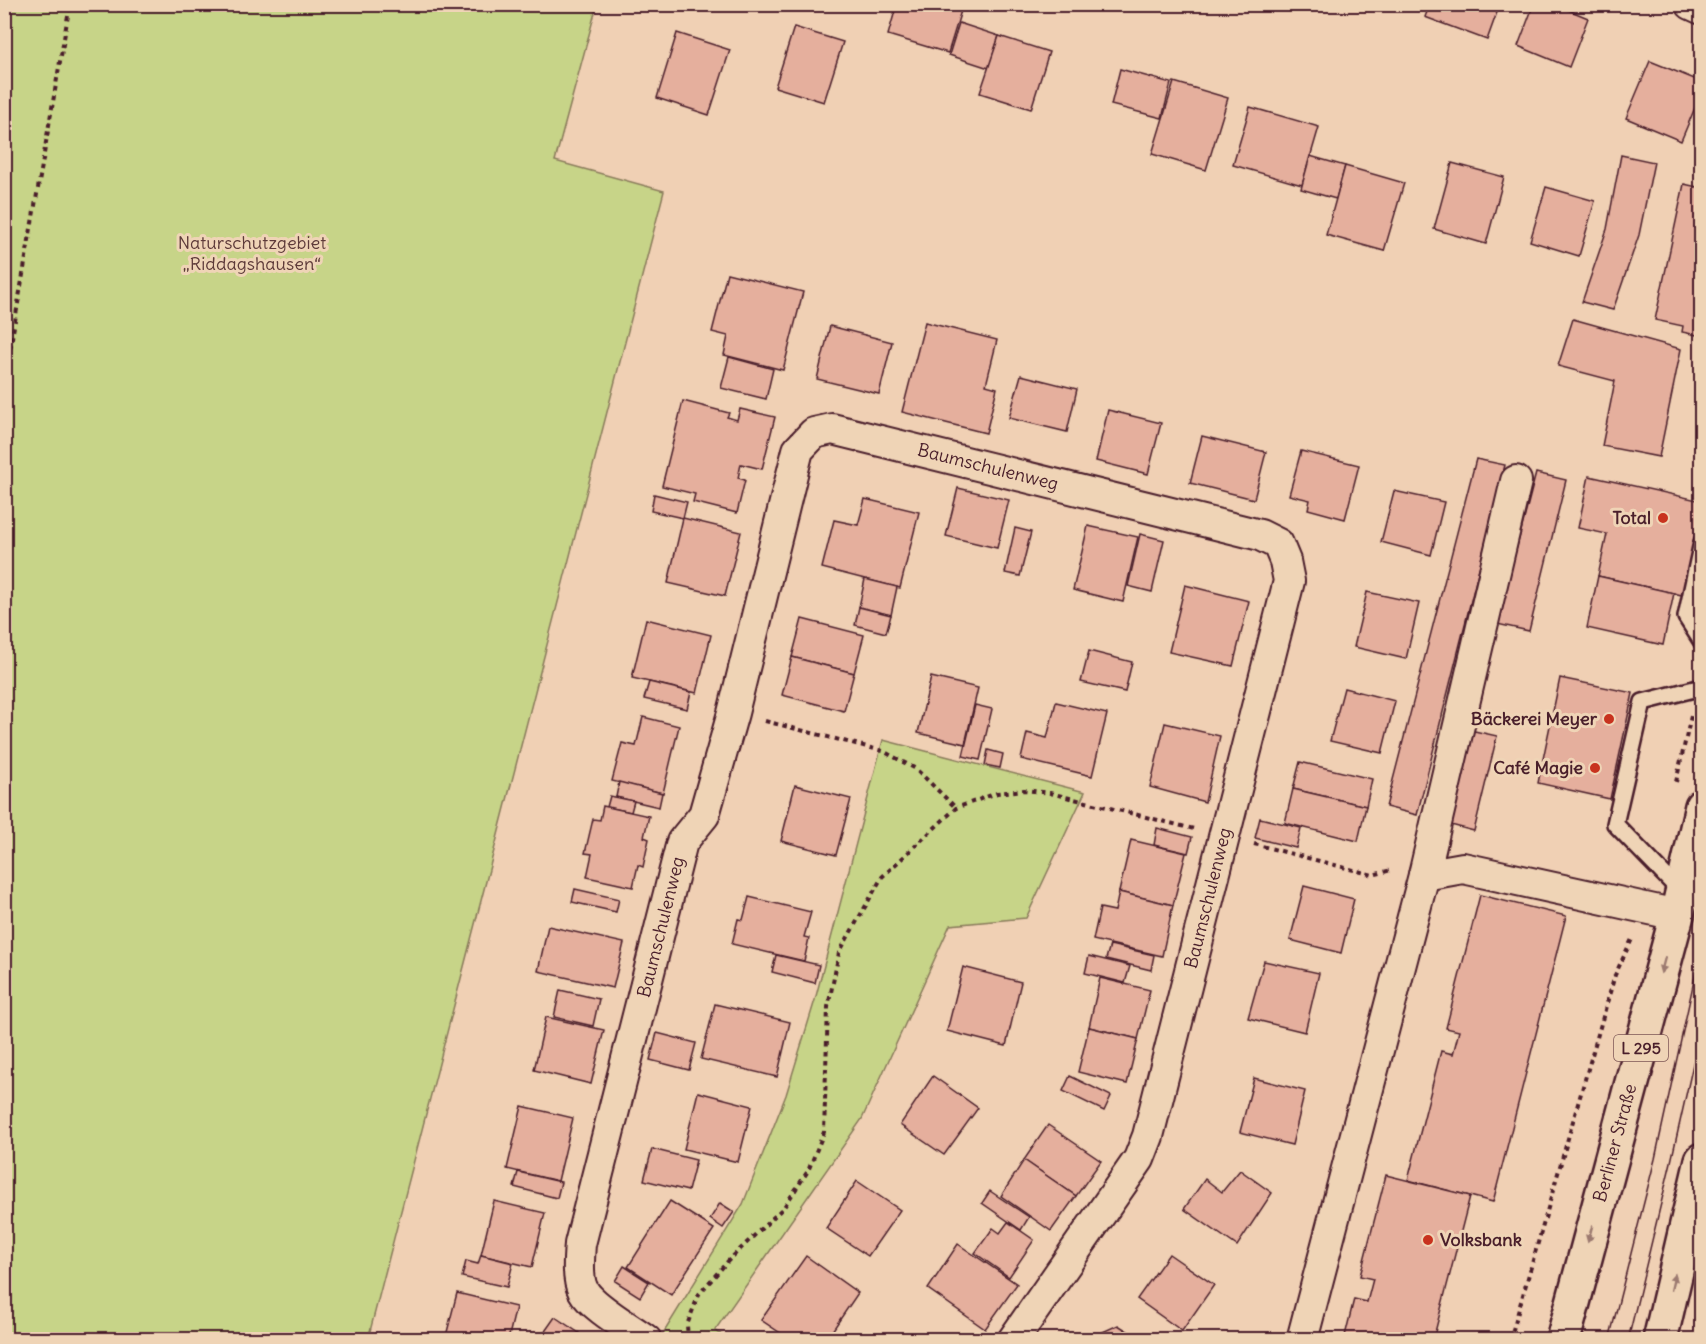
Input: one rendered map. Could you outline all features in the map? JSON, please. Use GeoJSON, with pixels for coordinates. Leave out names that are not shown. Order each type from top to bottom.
{"type":"FeatureCollection","features":[{"type":"Feature","properties":{"kind":"main road","name":"Berliner Straße"},"geometry":{"type":"LineString","coordinates":[[1563,1340],[1668,906],[1688,798]]}},
{"type":"Feature","properties":{"kind":"main road"},"geometry":{"type":"LineString","coordinates":[[1660,1340],[1701,1160]]}},
{"type":"Feature","properties":{"kind":"street"},"geometry":{"type":"LineString","coordinates":[[1691,4],[1701,9]]}},
{"type":"Feature","properties":{"kind":"street","name":"Baumschulenweg"},"geometry":{"type":"LineString","coordinates":[[646,1340],[597,1305],[583,1290],[579,1267],[580,1244],[682,842],[704,815],[733,713],[798,450],[814,433],[832,429],[1260,535],[1278,544],[1289,580],[1148,1136],[1139,1159],[1013,1340]]}},
{"type":"Feature","properties":{"kind":"street"},"geometry":{"type":"LineString","coordinates":[[1302,1340],[1424,875],[1516,480]]}},
{"type":"Feature","properties":{"kind":"street"},"geometry":{"type":"LineString","coordinates":[[1424,875],[1463,868],[1668,906]]}},
{"type":"Feature","properties":{"kind":"lane"},"geometry":{"type":"LineString","coordinates":[[1701,542],[1686,617],[1701,642]]}},
{"type":"Feature","properties":{"kind":"lane"},"geometry":{"type":"LineString","coordinates":[[1668,906],[1615,825],[1643,702],[1700,688]]}},
{"type":"Feature","properties":{"kind":"path"},"geometry":{"type":"LineString","coordinates":[[4,384],[70,4]]}},
{"type":"Feature","properties":{"kind":"path"},"geometry":{"type":"LineString","coordinates":[[1688,798],[1700,688]]}},
{"type":"Feature","properties":{"kind":"path"},"geometry":{"type":"LineString","coordinates":[[733,713],[883,751],[916,769],[956,808]]}},
{"type":"Feature","properties":{"kind":"path"},"geometry":{"type":"LineString","coordinates":[[688,1340],[687,1325],[699,1293],[728,1261],[784,1207],[808,1171],[824,1132],[828,1007],[839,953],[882,877],[956,808],[997,793],[1024,790],[1050,793],[1373,875],[1390,869],[1424,875]]}},
{"type":"Feature","properties":{"kind":"path"},"geometry":{"type":"LineString","coordinates":[[1510,1340],[1616,975],[1668,906]]}},
{"type":"Feature","properties":{"kind":"green space","name":"Naturschutzgebiet „Riddagshausen“"},"geometry":{"type":"Polygon","coordinates":[[[4,5],[597,5],[555,161],[664,191],[368,1339],[5,1339],[4,5]]]}},
{"type":"Feature","properties":{"kind":"green space"},"geometry":{"type":"Polygon","coordinates":[[[883,740],[1085,792],[1026,918],[950,925],[862,1119],[715,1330],[727,1339],[665,1339],[664,1332],[743,1204],[786,1095],[815,1000],[883,740]]]}},
{"type":"Feature","properties":{"kind":"building"},"geometry":{"type":"Polygon","coordinates":[[[897,4],[963,4],[948,53],[888,35],[897,4]]]}},
{"type":"Feature","properties":{"kind":"building"},"geometry":{"type":"Polygon","coordinates":[[[1430,4],[1500,4],[1487,40],[1425,17],[1430,4]]]}},
{"type":"Feature","properties":{"kind":"building"},"geometry":{"type":"Polygon","coordinates":[[[1534,4],[1554,4],[1588,18],[1569,67],[1518,46],[1534,4]]]}},
{"type":"Feature","properties":{"kind":"building"},"geometry":{"type":"Polygon","coordinates":[[[959,23],[999,36],[989,68],[949,55],[959,23]]]}},
{"type":"Feature","properties":{"kind":"building"},"geometry":{"type":"Polygon","coordinates":[[[794,27],[843,42],[824,102],[775,87],[794,27]]]}},
{"type":"Feature","properties":{"kind":"building"},"geometry":{"type":"Polygon","coordinates":[[[677,33],[730,50],[709,115],[657,98],[677,33]]]}},
{"type":"Feature","properties":{"kind":"building"},"geometry":{"type":"Polygon","coordinates":[[[999,36],[1049,52],[1031,109],[980,93],[999,36]]]}},
{"type":"Feature","properties":{"kind":"building"},"geometry":{"type":"Polygon","coordinates":[[[1650,61],[1702,82],[1702,91],[1681,141],[1626,118],[1650,61]]]}},
{"type":"Feature","properties":{"kind":"building"},"geometry":{"type":"Polygon","coordinates":[[[1120,69],[1171,83],[1162,118],[1111,105],[1120,69]]]}},
{"type":"Feature","properties":{"kind":"building"},"geometry":{"type":"Polygon","coordinates":[[[1174,82],[1228,98],[1206,170],[1152,154],[1174,82]]]}},
{"type":"Feature","properties":{"kind":"building"},"geometry":{"type":"Polygon","coordinates":[[[1250,107],[1319,127],[1302,185],[1233,165],[1250,107]]]}},
{"type":"Feature","properties":{"kind":"building"},"geometry":{"type":"Polygon","coordinates":[[[1621,155],[1654,162],[1639,235],[1613,310],[1582,302],[1607,229],[1621,155]]]}},
{"type":"Feature","properties":{"kind":"building"},"geometry":{"type":"Polygon","coordinates":[[[1310,156],[1345,166],[1336,199],[1301,189],[1310,156]]]}},
{"type":"Feature","properties":{"kind":"building"},"geometry":{"type":"Polygon","coordinates":[[[1452,163],[1504,177],[1486,244],[1434,229],[1452,163]]]}},
{"type":"Feature","properties":{"kind":"building"},"geometry":{"type":"Polygon","coordinates":[[[1345,166],[1404,183],[1384,251],[1326,235],[1345,166]]]}},
{"type":"Feature","properties":{"kind":"building"},"geometry":{"type":"Polygon","coordinates":[[[1684,184],[1702,188],[1702,336],[1682,332],[1683,326],[1655,320],[1684,184]]]}},
{"type":"Feature","properties":{"kind":"building"},"geometry":{"type":"Polygon","coordinates":[[[1546,187],[1595,201],[1579,256],[1530,241],[1546,187]]]}},
{"type":"Feature","properties":{"kind":"building"},"geometry":{"type":"Polygon","coordinates":[[[727,273],[803,292],[783,370],[724,355],[728,336],[712,332],[727,273]]]}},
{"type":"Feature","properties":{"kind":"building"},"geometry":{"type":"Polygon","coordinates":[[[1573,319],[1681,349],[1659,457],[1602,446],[1615,381],[1558,366],[1573,319]]]}},
{"type":"Feature","properties":{"kind":"building"},"geometry":{"type":"Polygon","coordinates":[[[925,322],[997,340],[986,385],[997,388],[986,433],[902,412],[925,322]]]}},
{"type":"Feature","properties":{"kind":"building"},"geometry":{"type":"Polygon","coordinates":[[[830,326],[892,342],[879,394],[817,379],[830,326]]]}},
{"type":"Feature","properties":{"kind":"building"},"geometry":{"type":"Polygon","coordinates":[[[729,357],[773,369],[766,399],[721,388],[729,357]]]}},
{"type":"Feature","properties":{"kind":"building"},"geometry":{"type":"Polygon","coordinates":[[[1021,375],[1077,389],[1067,432],[1009,418],[1021,375]]]}},
{"type":"Feature","properties":{"kind":"building"},"geometry":{"type":"Polygon","coordinates":[[[683,401],[729,413],[727,417],[737,420],[740,409],[775,417],[762,469],[741,464],[738,478],[745,480],[737,513],[693,502],[695,494],[662,486],[683,401]]]}},
{"type":"Feature","properties":{"kind":"building"},"geometry":{"type":"Polygon","coordinates":[[[1108,410],[1161,423],[1148,474],[1096,461],[1108,410]]]}},
{"type":"Feature","properties":{"kind":"building"},"geometry":{"type":"Polygon","coordinates":[[[1202,436],[1266,452],[1254,499],[1190,483],[1202,436]]]}},
{"type":"Feature","properties":{"kind":"building"},"geometry":{"type":"Polygon","coordinates":[[[1301,451],[1359,465],[1345,519],[1308,509],[1310,500],[1289,495],[1301,451]]]}},
{"type":"Feature","properties":{"kind":"building"},"geometry":{"type":"Polygon","coordinates":[[[1476,459],[1505,465],[1417,815],[1386,807],[1476,459]]]}},
{"type":"Feature","properties":{"kind":"building"},"geometry":{"type":"Polygon","coordinates":[[[1536,473],[1566,480],[1529,631],[1497,624],[1536,473]]]}},
{"type":"Feature","properties":{"kind":"building"},"geometry":{"type":"Polygon","coordinates":[[[1589,476],[1702,501],[1702,569],[1695,598],[1598,576],[1607,534],[1578,528],[1589,476]]]}},
{"type":"Feature","properties":{"kind":"building"},"geometry":{"type":"Polygon","coordinates":[[[958,488],[1009,500],[997,548],[946,536],[958,488]]]}},
{"type":"Feature","properties":{"kind":"building"},"geometry":{"type":"Polygon","coordinates":[[[1394,491],[1444,502],[1431,555],[1381,542],[1394,491]]]}},
{"type":"Feature","properties":{"kind":"building"},"geometry":{"type":"Polygon","coordinates":[[[654,494],[687,502],[683,518],[651,511],[654,494]]]}},
{"type":"Feature","properties":{"kind":"building"},"geometry":{"type":"Polygon","coordinates":[[[865,499],[919,512],[900,588],[822,568],[834,520],[858,525],[865,499]]]}},
{"type":"Feature","properties":{"kind":"building"},"geometry":{"type":"Polygon","coordinates":[[[683,518],[741,532],[725,596],[668,583],[683,518]]]}},
{"type":"Feature","properties":{"kind":"building"},"geometry":{"type":"Polygon","coordinates":[[[1088,526],[1138,537],[1123,602],[1073,590],[1088,526]]]}},
{"type":"Feature","properties":{"kind":"building"},"geometry":{"type":"Polygon","coordinates":[[[1015,528],[1031,532],[1020,576],[1005,573],[1015,528]]]}},
{"type":"Feature","properties":{"kind":"building"},"geometry":{"type":"Polygon","coordinates":[[[1140,534],[1164,540],[1152,592],[1128,586],[1140,534]]]}},
{"type":"Feature","properties":{"kind":"building"},"geometry":{"type":"Polygon","coordinates":[[[1598,576],[1674,593],[1663,645],[1587,628],[1598,576]]]}},
{"type":"Feature","properties":{"kind":"building"},"geometry":{"type":"Polygon","coordinates":[[[865,579],[897,587],[891,615],[859,607],[865,579]]]}},
{"type":"Feature","properties":{"kind":"building"},"geometry":{"type":"Polygon","coordinates":[[[1185,585],[1249,601],[1233,666],[1169,652],[1185,585]]]}},
{"type":"Feature","properties":{"kind":"building"},"geometry":{"type":"Polygon","coordinates":[[[1367,592],[1419,603],[1406,659],[1354,647],[1367,592]]]}},
{"type":"Feature","properties":{"kind":"building"},"geometry":{"type":"Polygon","coordinates":[[[859,607],[891,615],[886,633],[855,625],[859,607]]]}},
{"type":"Feature","properties":{"kind":"building"},"geometry":{"type":"Polygon","coordinates":[[[646,619],[711,635],[697,693],[632,678],[646,619]]]}},
{"type":"Feature","properties":{"kind":"building"},"geometry":{"type":"Polygon","coordinates":[[[802,619],[864,635],[854,673],[792,657],[802,619]]]}},
{"type":"Feature","properties":{"kind":"building"},"geometry":{"type":"Polygon","coordinates":[[[1089,651],[1132,662],[1125,692],[1081,682],[1089,651]]]}},
{"type":"Feature","properties":{"kind":"building"},"geometry":{"type":"Polygon","coordinates":[[[792,657],[854,673],[844,711],[782,695],[792,657]]]}},
{"type":"Feature","properties":{"kind":"building"},"geometry":{"type":"Polygon","coordinates":[[[931,677],[978,688],[965,744],[918,733],[931,677]]]}},
{"type":"Feature","properties":{"kind":"building"},"geometry":{"type":"Polygon","coordinates":[[[1560,678],[1633,693],[1610,799],[1538,783],[1560,678]]]}},
{"type":"Feature","properties":{"kind":"building"},"geometry":{"type":"Polygon","coordinates":[[[649,682],[691,692],[687,709],[644,699],[649,682]]]}},
{"type":"Feature","properties":{"kind":"building"},"geometry":{"type":"Polygon","coordinates":[[[1344,688],[1395,701],[1382,753],[1330,741],[1344,688]]]}},
{"type":"Feature","properties":{"kind":"building"},"geometry":{"type":"Polygon","coordinates":[[[1056,702],[1107,714],[1092,776],[1021,759],[1027,733],[1047,738],[1056,702]]]}},
{"type":"Feature","properties":{"kind":"building"},"geometry":{"type":"Polygon","coordinates":[[[975,705],[992,709],[980,760],[963,756],[975,705]]]}},
{"type":"Feature","properties":{"kind":"building"},"geometry":{"type":"Polygon","coordinates":[[[643,717],[679,726],[663,793],[612,781],[622,743],[636,746],[643,717]]]}},
{"type":"Feature","properties":{"kind":"building"},"geometry":{"type":"Polygon","coordinates":[[[1165,723],[1220,736],[1205,802],[1150,787],[1165,723]]]}},
{"type":"Feature","properties":{"kind":"building"},"geometry":{"type":"Polygon","coordinates":[[[1470,730],[1497,736],[1474,831],[1447,824],[1470,730]]]}},
{"type":"Feature","properties":{"kind":"building"},"geometry":{"type":"Polygon","coordinates":[[[988,750],[1003,754],[1000,768],[985,765],[988,750]]]}},
{"type":"Feature","properties":{"kind":"building"},"geometry":{"type":"Polygon","coordinates":[[[1300,762],[1372,779],[1366,806],[1293,789],[1300,762]]]}},
{"type":"Feature","properties":{"kind":"building"},"geometry":{"type":"Polygon","coordinates":[[[619,782],[662,793],[659,807],[616,797],[619,782]]]}},
{"type":"Feature","properties":{"kind":"building"},"geometry":{"type":"Polygon","coordinates":[[[795,785],[851,799],[836,855],[781,841],[795,785]]]}},
{"type":"Feature","properties":{"kind":"building"},"geometry":{"type":"Polygon","coordinates":[[[1293,789],[1366,806],[1358,841],[1285,823],[1293,789]]]}},
{"type":"Feature","properties":{"kind":"building"},"geometry":{"type":"Polygon","coordinates":[[[610,796],[634,801],[631,812],[607,807],[610,796]]]}},
{"type":"Feature","properties":{"kind":"building"},"geometry":{"type":"Polygon","coordinates":[[[603,806],[649,816],[644,837],[649,839],[643,867],[638,865],[633,887],[587,877],[592,854],[585,853],[593,819],[600,820],[603,806]]]}},
{"type":"Feature","properties":{"kind":"building"},"geometry":{"type":"Polygon","coordinates":[[[1260,818],[1301,828],[1296,848],[1255,838],[1260,818]]]}},
{"type":"Feature","properties":{"kind":"building"},"geometry":{"type":"Polygon","coordinates":[[[1157,828],[1192,837],[1188,853],[1154,845],[1157,828]]]}},
{"type":"Feature","properties":{"kind":"building"},"geometry":{"type":"Polygon","coordinates":[[[1131,840],[1186,853],[1173,905],[1119,892],[1131,840]]]}},
{"type":"Feature","properties":{"kind":"building"},"geometry":{"type":"Polygon","coordinates":[[[1304,886],[1354,899],[1341,953],[1290,940],[1304,886]]]}},
{"type":"Feature","properties":{"kind":"building"},"geometry":{"type":"Polygon","coordinates":[[[575,889],[619,899],[616,912],[572,902],[575,889]]]}},
{"type":"Feature","properties":{"kind":"building"},"geometry":{"type":"Polygon","coordinates":[[[1119,892],[1173,905],[1162,956],[1093,940],[1100,908],[1115,911],[1119,892]]]}},
{"type":"Feature","properties":{"kind":"building"},"geometry":{"type":"Polygon","coordinates":[[[1480,895],[1566,916],[1493,1202],[1408,1180],[1441,1051],[1453,1054],[1459,1031],[1446,1028],[1480,895]]]}},
{"type":"Feature","properties":{"kind":"building"},"geometry":{"type":"Polygon","coordinates":[[[749,897],[811,912],[804,937],[809,938],[804,961],[732,944],[738,919],[743,920],[749,897]]]}},
{"type":"Feature","properties":{"kind":"building"},"geometry":{"type":"Polygon","coordinates":[[[548,926],[624,943],[613,988],[538,971],[548,926]]]}},
{"type":"Feature","properties":{"kind":"building"},"geometry":{"type":"Polygon","coordinates":[[[1110,945],[1154,955],[1151,970],[1106,959],[1110,945]]]}},
{"type":"Feature","properties":{"kind":"building"},"geometry":{"type":"Polygon","coordinates":[[[776,955],[819,965],[815,983],[772,972],[776,955]]]}},
{"type":"Feature","properties":{"kind":"building"},"geometry":{"type":"Polygon","coordinates":[[[1089,956],[1130,966],[1125,983],[1085,973],[1089,956]]]}},
{"type":"Feature","properties":{"kind":"building"},"geometry":{"type":"Polygon","coordinates":[[[1264,961],[1319,973],[1305,1032],[1248,1018],[1264,961]]]}},
{"type":"Feature","properties":{"kind":"building"},"geometry":{"type":"Polygon","coordinates":[[[963,967],[1021,982],[1006,1046],[947,1031],[963,967]]]}},
{"type":"Feature","properties":{"kind":"building"},"geometry":{"type":"Polygon","coordinates":[[[1100,978],[1150,990],[1138,1039],[1089,1027],[1100,978]]]}},
{"type":"Feature","properties":{"kind":"building"},"geometry":{"type":"Polygon","coordinates":[[[560,990],[599,999],[593,1026],[554,1017],[560,990]]]}},
{"type":"Feature","properties":{"kind":"building"},"geometry":{"type":"Polygon","coordinates":[[[715,1004],[790,1022],[777,1077],[701,1059],[715,1004]]]}},
{"type":"Feature","properties":{"kind":"building"},"geometry":{"type":"Polygon","coordinates":[[[546,1017],[604,1030],[591,1084],[534,1070],[546,1017]]]}},
{"type":"Feature","properties":{"kind":"building"},"geometry":{"type":"Polygon","coordinates":[[[1089,1027],[1138,1039],[1127,1084],[1078,1072],[1089,1027]]]}},
{"type":"Feature","properties":{"kind":"building"},"geometry":{"type":"Polygon","coordinates":[[[657,1033],[696,1043],[689,1070],[650,1060],[657,1033]]]}},
{"type":"Feature","properties":{"kind":"building"},"geometry":{"type":"Polygon","coordinates":[[[933,1076],[978,1108],[944,1155],[900,1125],[933,1076]]]}},
{"type":"Feature","properties":{"kind":"building"},"geometry":{"type":"Polygon","coordinates":[[[1070,1076],[1111,1096],[1104,1111],[1063,1091],[1070,1076]]]}},
{"type":"Feature","properties":{"kind":"building"},"geometry":{"type":"Polygon","coordinates":[[[1254,1078],[1305,1091],[1292,1145],[1240,1132],[1254,1078]]]}},
{"type":"Feature","properties":{"kind":"building"},"geometry":{"type":"Polygon","coordinates":[[[698,1092],[752,1106],[738,1162],[684,1149],[698,1092]]]}},
{"type":"Feature","properties":{"kind":"building"},"geometry":{"type":"Polygon","coordinates":[[[522,1106],[573,1118],[558,1181],[507,1169],[522,1106]]]}},
{"type":"Feature","properties":{"kind":"building"},"geometry":{"type":"Polygon","coordinates":[[[1048,1125],[1101,1161],[1076,1196],[1024,1160],[1048,1125]]]}},
{"type":"Feature","properties":{"kind":"building"},"geometry":{"type":"Polygon","coordinates":[[[652,1149],[696,1160],[688,1191],[644,1180],[652,1149]]]}},
{"type":"Feature","properties":{"kind":"building"},"geometry":{"type":"Polygon","coordinates":[[[1024,1160],[1076,1196],[1051,1231],[1001,1196],[1024,1160]]]}},
{"type":"Feature","properties":{"kind":"building"},"geometry":{"type":"Polygon","coordinates":[[[1240,1170],[1272,1193],[1237,1246],[1184,1209],[1205,1179],[1222,1192],[1240,1170]]]}},
{"type":"Feature","properties":{"kind":"building"},"geometry":{"type":"Polygon","coordinates":[[[518,1172],[561,1182],[557,1198],[514,1187],[518,1172]]]}},
{"type":"Feature","properties":{"kind":"building"},"geometry":{"type":"Polygon","coordinates":[[[1386,1175],[1470,1196],[1433,1340],[1344,1340],[1354,1299],[1367,1302],[1373,1279],[1360,1276],[1386,1175]]]}},
{"type":"Feature","properties":{"kind":"building"},"geometry":{"type":"Polygon","coordinates":[[[857,1181],[900,1210],[868,1256],[826,1228],[857,1181]]]}},
{"type":"Feature","properties":{"kind":"building"},"geometry":{"type":"Polygon","coordinates":[[[990,1191],[1029,1217],[1021,1230],[982,1203],[990,1191]]]}},
{"type":"Feature","properties":{"kind":"building"},"geometry":{"type":"Polygon","coordinates":[[[494,1201],[545,1213],[532,1267],[481,1255],[494,1201]]]}},
{"type":"Feature","properties":{"kind":"building"},"geometry":{"type":"Polygon","coordinates":[[[670,1201],[714,1229],[671,1295],[628,1267],[670,1201]]]}},
{"type":"Feature","properties":{"kind":"building"},"geometry":{"type":"Polygon","coordinates":[[[720,1203],[734,1212],[723,1228],[710,1219],[720,1203]]]}},
{"type":"Feature","properties":{"kind":"building"},"geometry":{"type":"Polygon","coordinates":[[[1008,1222],[1034,1240],[1009,1277],[975,1253],[993,1228],[1000,1233],[1008,1222]]]}},
{"type":"Feature","properties":{"kind":"building"},"geometry":{"type":"Polygon","coordinates":[[[958,1244],[1017,1284],[985,1329],[928,1289],[958,1244]]]}},
{"type":"Feature","properties":{"kind":"building"},"geometry":{"type":"Polygon","coordinates":[[[1169,1254],[1214,1285],[1182,1331],[1137,1299],[1169,1254]]]}},
{"type":"Feature","properties":{"kind":"building"},"geometry":{"type":"Polygon","coordinates":[[[481,1255],[513,1263],[507,1287],[462,1277],[466,1261],[478,1264],[481,1255]]]}},
{"type":"Feature","properties":{"kind":"building"},"geometry":{"type":"Polygon","coordinates":[[[806,1256],[858,1293],[826,1340],[791,1340],[761,1320],[806,1256]]]}},
{"type":"Feature","properties":{"kind":"building"},"geometry":{"type":"Polygon","coordinates":[[[624,1266],[649,1282],[640,1297],[615,1281],[624,1266]]]}},
{"type":"Feature","properties":{"kind":"building"},"geometry":{"type":"Polygon","coordinates":[[[457,1293],[516,1307],[508,1340],[445,1340],[457,1293]]]}},
{"type":"Feature","properties":{"kind":"building"},"geometry":{"type":"Polygon","coordinates":[[[555,1317],[579,1333],[574,1340],[544,1340],[541,1337],[555,1317]]]}},
{"type":"Feature","properties":{"kind":"building"},"geometry":{"type":"Polygon","coordinates":[[[1118,1325],[1134,1335],[1135,1340],[1085,1340],[1118,1325]]]}},
{"type":"Feature","properties":{"kind":"tram line"},"geometry":{"type":"LineString","coordinates":[[1609,1340],[1655,1159],[1702,944]]}},
{"type":"Feature","properties":{"kind":"tram line"},"geometry":{"type":"LineString","coordinates":[[1628,1340],[1702,1024]]}},
{"type":"Feature","properties":{"kind":"place","name":"Total"},"geometry":{"type":"Point","coordinates":[1663,518]}},
{"type":"Feature","properties":{"kind":"place","name":"Bäckerei Meyer"},"geometry":{"type":"Point","coordinates":[1609,719]}},
{"type":"Feature","properties":{"kind":"place","name":"Café Magie"},"geometry":{"type":"Point","coordinates":[1595,768]}},
{"type":"Feature","properties":{"kind":"place","name":"Volksbank"},"geometry":{"type":"Point","coordinates":[1428,1240]}}]}
